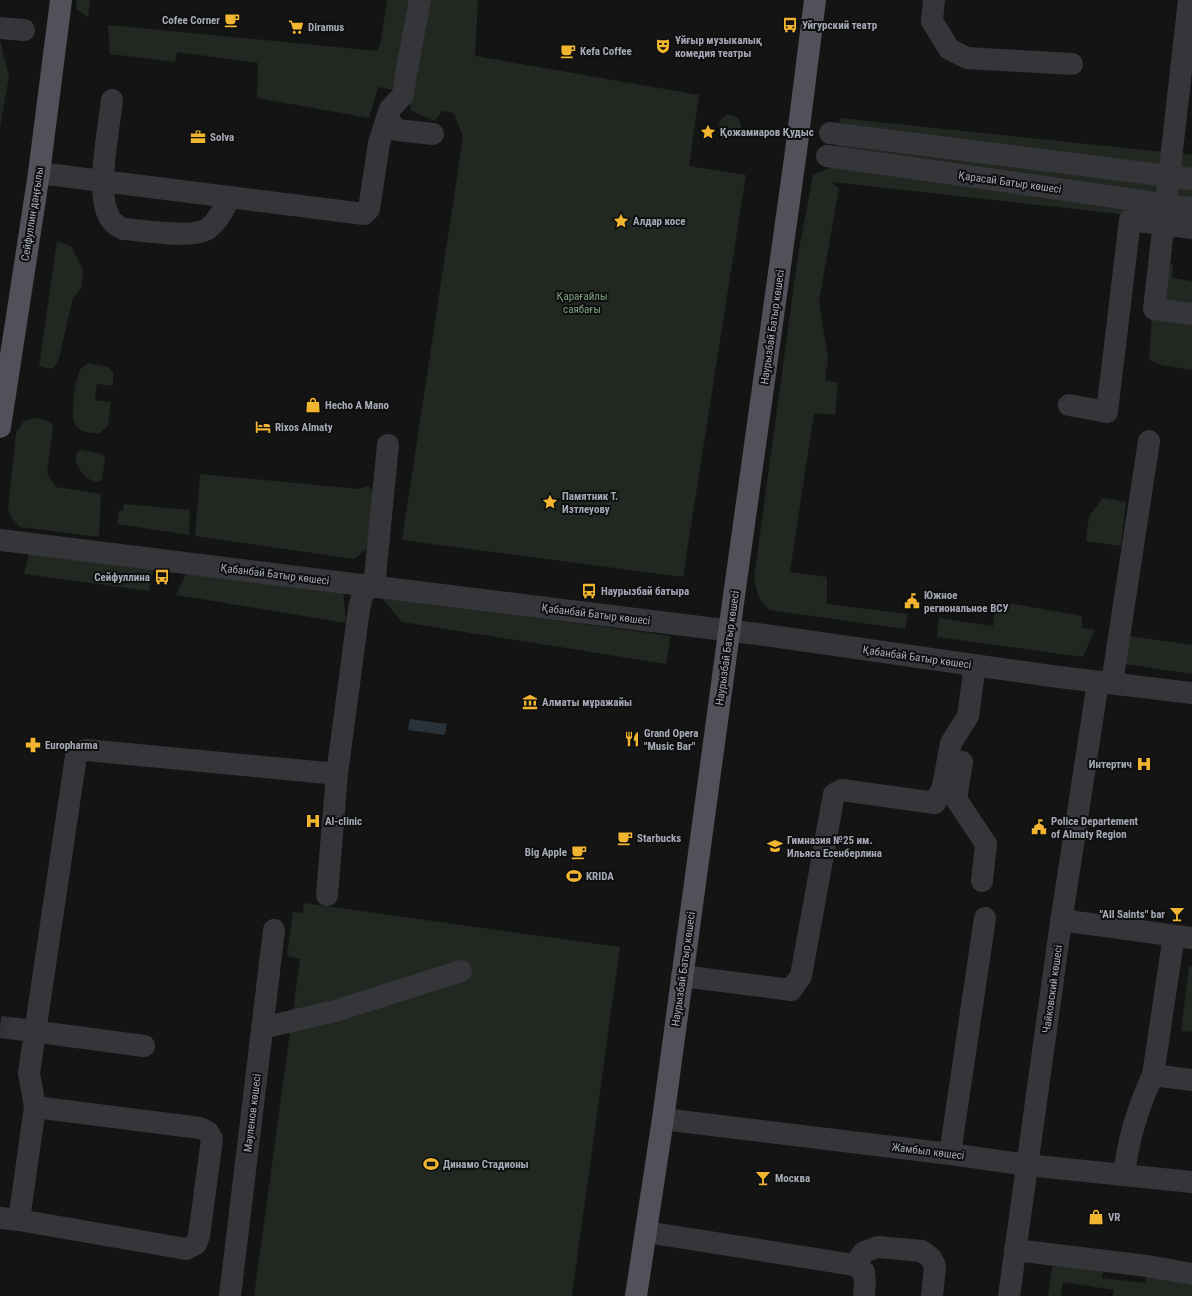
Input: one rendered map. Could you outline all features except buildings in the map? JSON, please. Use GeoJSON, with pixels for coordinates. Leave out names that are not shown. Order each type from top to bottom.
{"type":"FeatureCollection","features":[{"type":"Feature","properties":{"kind":"main road","name":"Сейфуллин даңғылы"},"geometry":{"type":"LineString","coordinates":[[0,428],[39,172],[61,0]]}},
{"type":"Feature","properties":{"kind":"main road","name":"Наурызбай Батыр көшесі"},"geometry":{"type":"LineString","coordinates":[[636,1296],[664,1119],[729,631],[795,159],[815,0]]}},
{"type":"Feature","properties":{"kind":"street"},"geometry":{"type":"LineString","coordinates":[[39,172],[364,214],[369,210],[376,153],[388,120],[390,109],[403,95],[420,0]]}},
{"type":"Feature","properties":{"kind":"street"},"geometry":{"type":"LineString","coordinates":[[934,0],[932,21],[950,49],[967,58],[1072,64]]}},
{"type":"Feature","properties":{"kind":"street"},"geometry":{"type":"LineString","coordinates":[[1189,0],[1154,309],[1192,314]]}},
{"type":"Feature","properties":{"kind":"street"},"geometry":{"type":"LineString","coordinates":[[0,28],[24,30]]}},
{"type":"Feature","properties":{"kind":"street"},"geometry":{"type":"LineString","coordinates":[[112,100],[102,181],[107,213],[114,224],[123,229],[188,234],[203,231],[209,228],[220,217],[230,197]]}},
{"type":"Feature","properties":{"kind":"street"},"geometry":{"type":"LineString","coordinates":[[388,120],[396,130],[433,134]]}},
{"type":"Feature","properties":{"kind":"street"},"geometry":{"type":"LineString","coordinates":[[830,133],[1192,179]]}},
{"type":"Feature","properties":{"kind":"street","name":"Қарасай Батыр көшесі"},"geometry":{"type":"LineString","coordinates":[[827,156],[1164,214],[1192,208]]}},
{"type":"Feature","properties":{"kind":"street"},"geometry":{"type":"LineString","coordinates":[[1069,405],[1107,412],[1130,220],[1164,214],[1192,228]]}},
{"type":"Feature","properties":{"kind":"street","name":"Чайковский көшесі"},"geometry":{"type":"LineString","coordinates":[[1013,1295],[1015,1250],[1057,926],[1105,683],[1149,440]]}},
{"type":"Feature","properties":{"kind":"street"},"geometry":{"type":"LineString","coordinates":[[326,895],[337,774],[359,609],[370,586],[388,445]]}},
{"type":"Feature","properties":{"kind":"street","name":"Қабанбай Батыр көшесі"},"geometry":{"type":"LineString","coordinates":[[0,540],[729,631],[766,634],[975,665],[1105,683],[1192,693]]}},
{"type":"Feature","properties":{"kind":"street"},"geometry":{"type":"LineString","coordinates":[[975,665],[956,799],[986,844],[982,880]]}},
{"type":"Feature","properties":{"kind":"street"},"geometry":{"type":"LineString","coordinates":[[682,976],[791,990],[801,976],[834,794],[842,790],[935,803],[943,786],[951,742],[968,716]]}},
{"type":"Feature","properties":{"kind":"street"},"geometry":{"type":"LineString","coordinates":[[35,1107],[200,1128],[208,1132],[212,1139],[199,1236],[196,1244],[186,1249],[9,1219],[35,1107],[29,1073],[26,1031],[76,756],[80,752],[86,750],[337,774]]}},
{"type":"Feature","properties":{"kind":"street"},"geometry":{"type":"LineString","coordinates":[[950,1154],[984,918]]}},
{"type":"Feature","properties":{"kind":"street"},"geometry":{"type":"LineString","coordinates":[[1057,926],[1192,938]]}},
{"type":"Feature","properties":{"kind":"street","name":"Мәуленов көшесі"},"geometry":{"type":"LineString","coordinates":[[230,1296],[274,930]]}},
{"type":"Feature","properties":{"kind":"street"},"geometry":{"type":"LineString","coordinates":[[1124,1175],[1127,1153],[1139,1105],[1153,1075],[1172,948]]}},
{"type":"Feature","properties":{"kind":"street"},"geometry":{"type":"LineString","coordinates":[[262,1028],[335,1011],[461,971]]}},
{"type":"Feature","properties":{"kind":"street"},"geometry":{"type":"LineString","coordinates":[[26,1031],[144,1046]]}},
{"type":"Feature","properties":{"kind":"street"},"geometry":{"type":"LineString","coordinates":[[1153,1075],[1192,1080]]}},
{"type":"Feature","properties":{"kind":"street","name":"Жамбыл көшесі"},"geometry":{"type":"LineString","coordinates":[[664,1119],[950,1154],[1027,1165],[1192,1182]]}},
{"type":"Feature","properties":{"kind":"street"},"geometry":{"type":"LineString","coordinates":[[646,1232],[854,1265],[864,1272],[864,1296]]}},
{"type":"Feature","properties":{"kind":"street"},"geometry":{"type":"LineString","coordinates":[[854,1265],[864,1252],[878,1247],[922,1251],[931,1258],[935,1266],[932,1296]]}},
{"type":"Feature","properties":{"kind":"street"},"geometry":{"type":"LineString","coordinates":[[1015,1250],[1147,1266],[1192,1274]]}},
{"type":"Feature","properties":{"kind":"green space"},"geometry":{"type":"Polygon","coordinates":[[[77,0],[90,0],[88,17],[76,9],[77,0]]]}},
{"type":"Feature","properties":{"kind":"green space","name":"Қарағайлы саябағы"},"geometry":{"type":"Polygon","coordinates":[[[387,0],[478,0],[475,56],[699,95],[689,166],[746,175],[683,577],[402,540],[463,137],[454,113],[442,111],[435,121],[411,111],[409,93],[378,87],[369,118],[257,98],[258,63],[177,52],[175,62],[110,54],[108,25],[377,51],[381,41],[387,0]]]}},
{"type":"Feature","properties":{"kind":"green space"},"geometry":{"type":"Polygon","coordinates":[[[0,40],[9,77],[0,127],[0,40]]]}},
{"type":"Feature","properties":{"kind":"green space"},"geometry":{"type":"Polygon","coordinates":[[[730,115],[738,118],[741,126],[738,134],[730,137],[722,134],[719,126],[722,118],[730,115]]]}},
{"type":"Feature","properties":{"kind":"green space"},"geometry":{"type":"Polygon","coordinates":[[[840,118],[1192,155],[1192,222],[832,182],[839,189],[819,301],[828,359],[825,380],[838,383],[835,415],[814,413],[790,572],[827,577],[827,604],[908,614],[905,629],[769,610],[758,596],[754,578],[798,255],[813,175],[834,166],[840,118]]]}},
{"type":"Feature","properties":{"kind":"green space"},"geometry":{"type":"Polygon","coordinates":[[[57,241],[71,246],[83,269],[82,287],[73,298],[58,362],[52,369],[39,366],[57,241]]]}},
{"type":"Feature","properties":{"kind":"green space"},"geometry":{"type":"Polygon","coordinates":[[[1173,264],[1172,278],[1192,281],[1192,310],[1158,306],[1163,265],[1173,264]]]}},
{"type":"Feature","properties":{"kind":"green space"},"geometry":{"type":"Polygon","coordinates":[[[1152,314],[1192,319],[1192,370],[1161,365],[1149,360],[1152,314]]]}},
{"type":"Feature","properties":{"kind":"green space"},"geometry":{"type":"Polygon","coordinates":[[[89,363],[108,367],[113,372],[113,386],[97,384],[95,400],[111,402],[108,426],[100,433],[88,432],[79,429],[73,416],[78,375],[80,370],[89,363]]]}},
{"type":"Feature","properties":{"kind":"green space"},"geometry":{"type":"Polygon","coordinates":[[[33,418],[46,420],[52,424],[53,430],[47,473],[56,487],[101,494],[99,537],[20,527],[11,517],[8,508],[16,433],[24,421],[33,418]]]}},
{"type":"Feature","properties":{"kind":"green space"},"geometry":{"type":"Polygon","coordinates":[[[81,450],[102,454],[105,459],[102,480],[92,480],[82,473],[76,457],[77,452],[81,450]]]}},
{"type":"Feature","properties":{"kind":"green space"},"geometry":{"type":"Polygon","coordinates":[[[200,474],[359,489],[369,486],[374,493],[368,548],[354,559],[195,536],[200,474]]]}},
{"type":"Feature","properties":{"kind":"green space"},"geometry":{"type":"Polygon","coordinates":[[[1103,498],[1126,502],[1121,546],[1086,541],[1089,516],[1103,498]]]}},
{"type":"Feature","properties":{"kind":"green space"},"geometry":{"type":"Polygon","coordinates":[[[124,504],[190,510],[189,535],[117,524],[119,511],[123,511],[124,504]]]}},
{"type":"Feature","properties":{"kind":"green space"},"geometry":{"type":"Polygon","coordinates":[[[30,550],[154,565],[149,591],[24,574],[30,550]]]}},
{"type":"Feature","properties":{"kind":"green space"},"geometry":{"type":"Polygon","coordinates":[[[188,569],[343,590],[346,623],[176,595],[188,569]]]}},
{"type":"Feature","properties":{"kind":"green space"},"geometry":{"type":"Polygon","coordinates":[[[381,597],[671,636],[666,664],[402,622],[381,597]]]}},
{"type":"Feature","properties":{"kind":"green space"},"geometry":{"type":"Polygon","coordinates":[[[997,601],[1082,616],[1082,628],[1095,630],[1083,657],[937,637],[939,618],[993,626],[997,601]]]}},
{"type":"Feature","properties":{"kind":"green space"},"geometry":{"type":"Polygon","coordinates":[[[1129,636],[1192,645],[1192,674],[1125,664],[1129,636]]]}},
{"type":"Feature","properties":{"kind":"green space","name":"Динамо Стадионы"},"geometry":{"type":"Polygon","coordinates":[[[304,903],[620,947],[572,1296],[254,1296],[300,959],[287,956],[293,912],[303,913],[304,903]]]}},
{"type":"Feature","properties":{"kind":"green space"},"geometry":{"type":"Polygon","coordinates":[[[1189,966],[1192,966],[1192,1032],[1181,1031],[1189,966]]]}},
{"type":"Feature","properties":{"kind":"green space"},"geometry":{"type":"Polygon","coordinates":[[[1054,1257],[1104,1264],[1102,1278],[1145,1283],[1147,1269],[1192,1278],[1192,1296],[1113,1296],[1114,1290],[1063,1282],[1061,1296],[1048,1296],[1054,1257]]]}},
{"type":"Feature","properties":{"kind":"shaded area"},"geometry":{"type":"Polygon","coordinates":[[[410,719],[447,724],[445,735],[408,730],[410,719]]]}},
{"type":"Feature","properties":{"kind":"tunnel"},"geometry":{"type":"LineString","coordinates":[[0,1027],[17,1029]]}},
{"type":"Feature","properties":{"kind":"place","name":"Cofee Corner"},"geometry":{"type":"Point","coordinates":[232,20]}},
{"type":"Feature","properties":{"kind":"place","name":"Уйгурский театр"},"geometry":{"type":"Point","coordinates":[790,25]}},
{"type":"Feature","properties":{"kind":"place","name":"Diramus"},"geometry":{"type":"Point","coordinates":[296,27]}},
{"type":"Feature","properties":{"kind":"place","name":"Ұйғыр музыкалық комедия театры"},"geometry":{"type":"Point","coordinates":[663,46]}},
{"type":"Feature","properties":{"kind":"place","name":"Kefa Coffee"},"geometry":{"type":"Point","coordinates":[568,51]}},
{"type":"Feature","properties":{"kind":"place","name":"Қожамиаров Қудыс"},"geometry":{"type":"Point","coordinates":[708,132]}},
{"type":"Feature","properties":{"kind":"place","name":"Solva"},"geometry":{"type":"Point","coordinates":[198,137]}},
{"type":"Feature","properties":{"kind":"place","name":"Алдар косе"},"geometry":{"type":"Point","coordinates":[621,221]}},
{"type":"Feature","properties":{"kind":"place","name":"Hecho A Mano"},"geometry":{"type":"Point","coordinates":[313,405]}},
{"type":"Feature","properties":{"kind":"place","name":"Rixos Almaty"},"geometry":{"type":"Point","coordinates":[263,427]}},
{"type":"Feature","properties":{"kind":"place","name":"Памятник Т. Изтлеуову"},"geometry":{"type":"Point","coordinates":[550,502]}},
{"type":"Feature","properties":{"kind":"place","name":"Сейфуллина"},"geometry":{"type":"Point","coordinates":[162,577]}},
{"type":"Feature","properties":{"kind":"place","name":"Наурызбай батыра"},"geometry":{"type":"Point","coordinates":[589,591]}},
{"type":"Feature","properties":{"kind":"place","name":"Южное региональное ВСУ"},"geometry":{"type":"Point","coordinates":[912,601]}},
{"type":"Feature","properties":{"kind":"place","name":"Алматы мұражайы"},"geometry":{"type":"Point","coordinates":[530,702]}},
{"type":"Feature","properties":{"kind":"place","name":"Grand Opera \"Music Bar\""},"geometry":{"type":"Point","coordinates":[632,739]}},
{"type":"Feature","properties":{"kind":"place","name":"Europharma"},"geometry":{"type":"Point","coordinates":[33,745]}},
{"type":"Feature","properties":{"kind":"place","name":"Интертич"},"geometry":{"type":"Point","coordinates":[1144,764]}},
{"type":"Feature","properties":{"kind":"place","name":"Al-clinic"},"geometry":{"type":"Point","coordinates":[313,821]}},
{"type":"Feature","properties":{"kind":"place","name":"Police Departement of Almaty Region"},"geometry":{"type":"Point","coordinates":[1039,827]}},
{"type":"Feature","properties":{"kind":"place","name":"Starbucks"},"geometry":{"type":"Point","coordinates":[625,838]}},
{"type":"Feature","properties":{"kind":"place","name":"Гимназия №25 им. Ильяса Есенберлина"},"geometry":{"type":"Point","coordinates":[775,846]}},
{"type":"Feature","properties":{"kind":"place","name":"Big Apple"},"geometry":{"type":"Point","coordinates":[579,852]}},
{"type":"Feature","properties":{"kind":"place","name":"KRIDA"},"geometry":{"type":"Point","coordinates":[574,876]}},
{"type":"Feature","properties":{"kind":"place","name":"\"All Saints\" bar"},"geometry":{"type":"Point","coordinates":[1177,914]}},
{"type":"Feature","properties":{"kind":"place","name":"Динамо Стадионы"},"geometry":{"type":"Point","coordinates":[431,1164]}},
{"type":"Feature","properties":{"kind":"place","name":"Москва"},"geometry":{"type":"Point","coordinates":[763,1178]}},
{"type":"Feature","properties":{"kind":"place","name":"VR"},"geometry":{"type":"Point","coordinates":[1096,1217]}}]}
